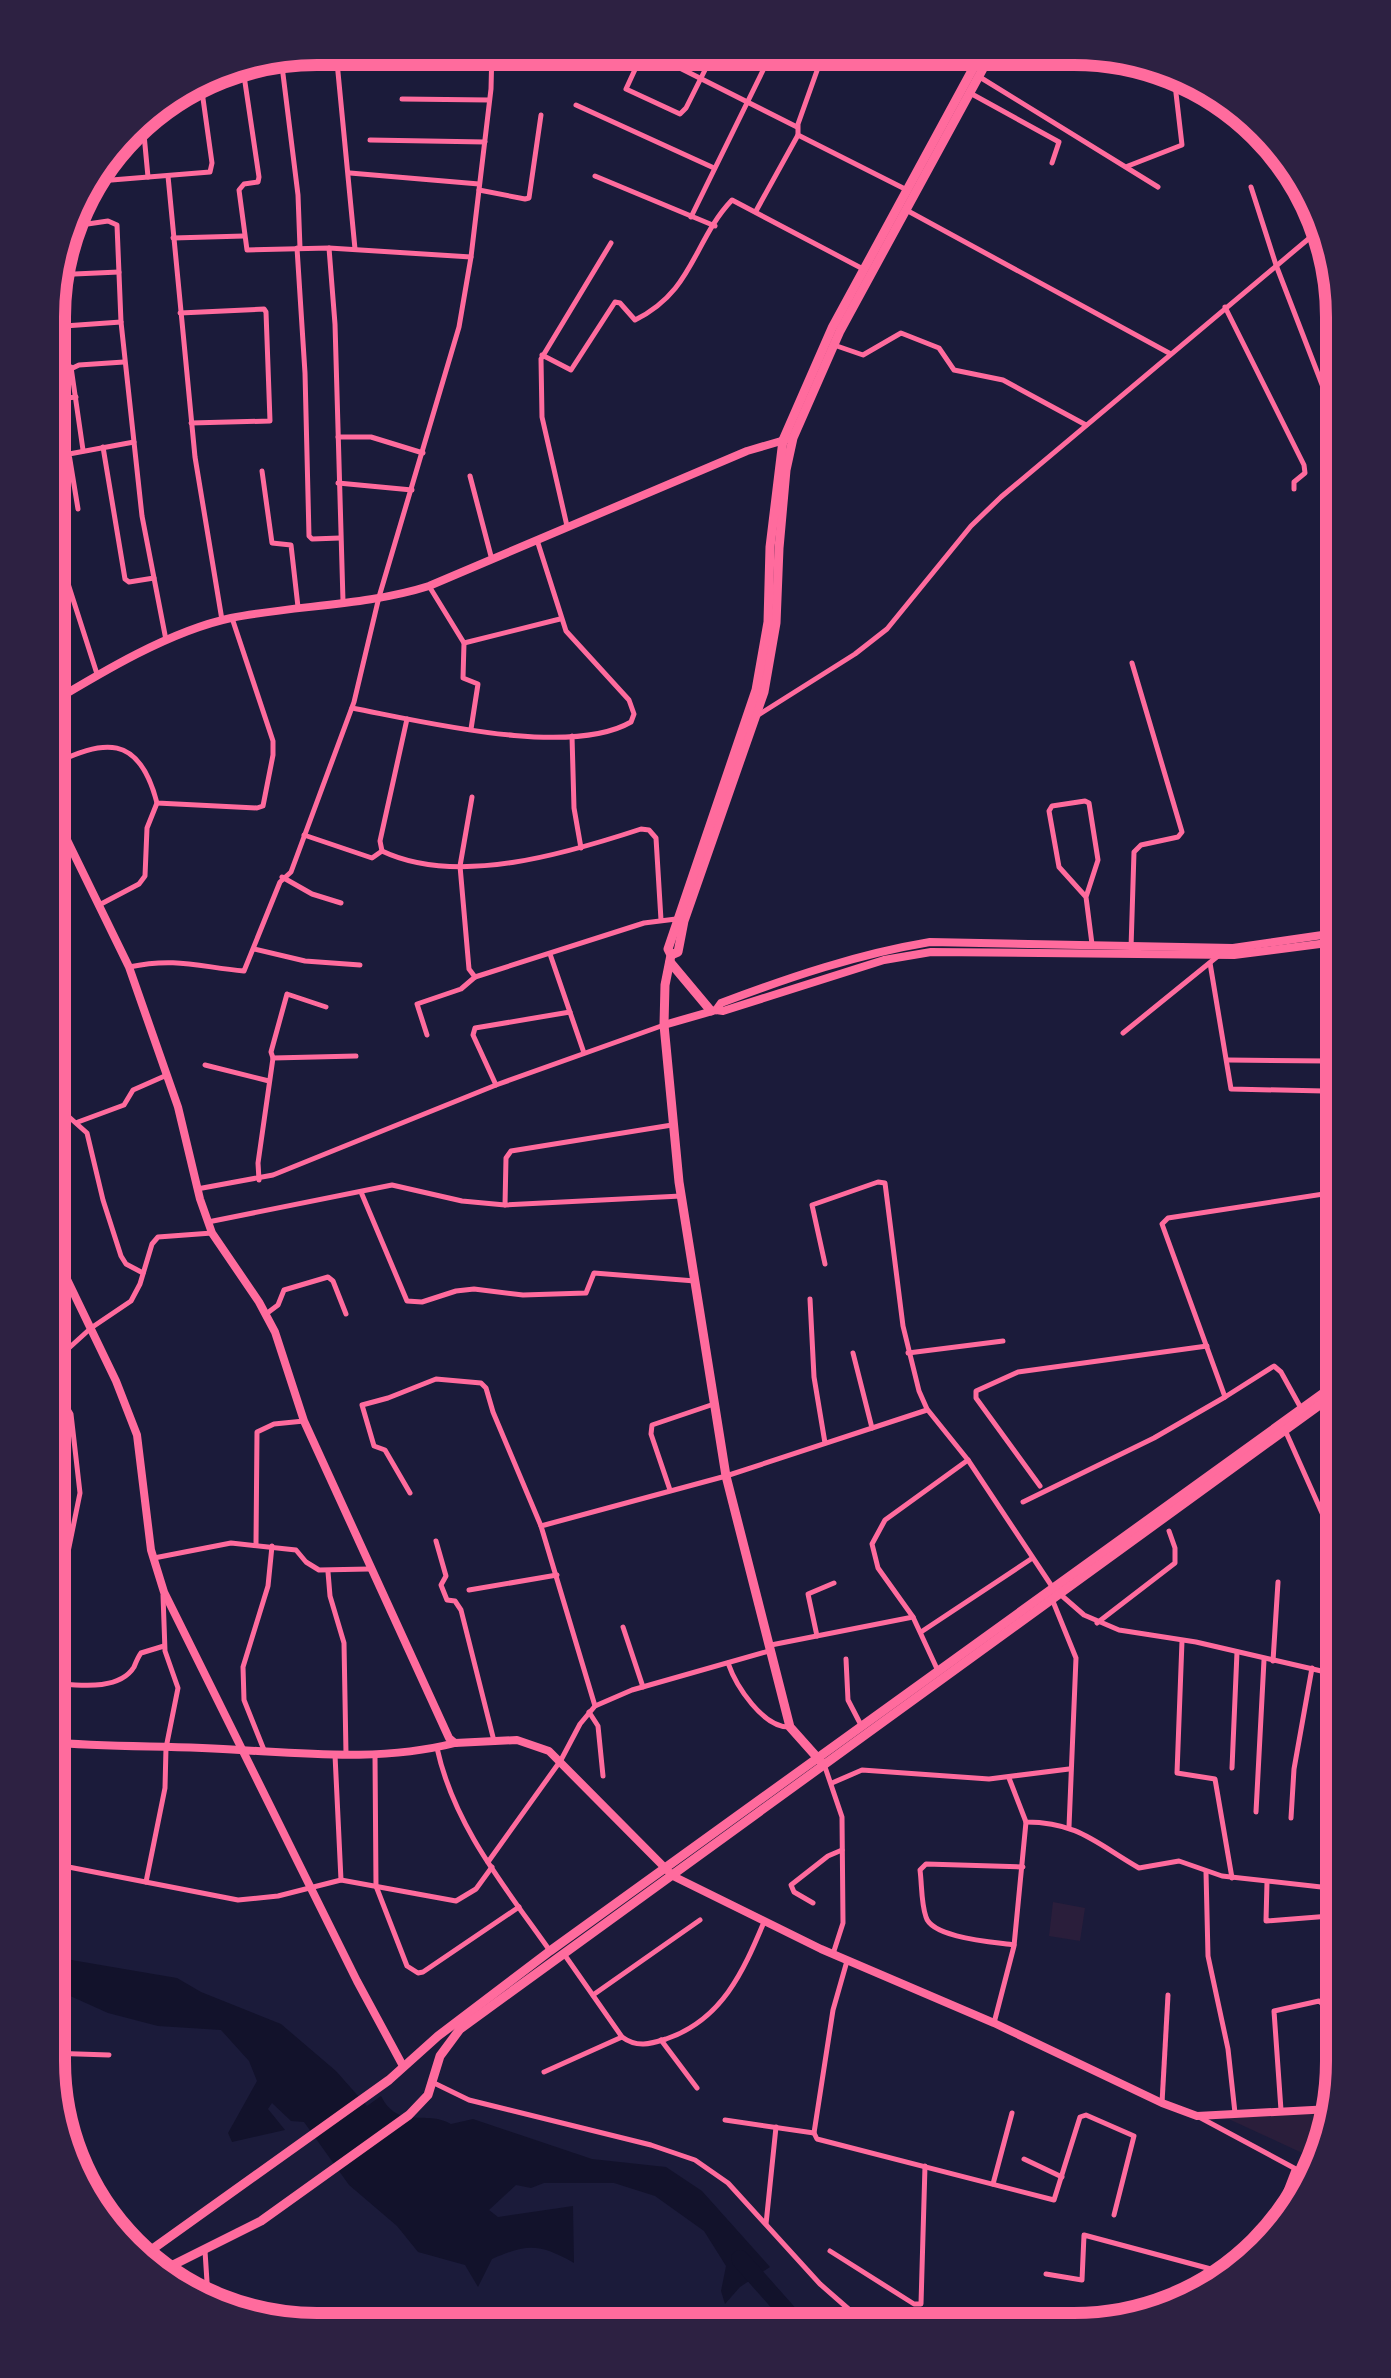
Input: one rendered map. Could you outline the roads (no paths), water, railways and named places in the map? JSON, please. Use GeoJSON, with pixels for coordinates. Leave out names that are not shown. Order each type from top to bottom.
{"type":"FeatureCollection","features":[{"type":"Feature","properties":{"kind":"main road"},"geometry":{"type":"LineString","coordinates":[[713,1010],[671,959],[668,949],[746,722],[768,622],[770,547],[788,439],[832,328],[979,65]]}},
{"type":"Feature","properties":{"kind":"main road"},"geometry":{"type":"LineString","coordinates":[[820,1761],[790,1727],[726,1476],[682,1196],[664,1024],[671,959],[678,952],[684,921],[757,716],[776,623],[788,439],[905,190],[966,91]]}},
{"type":"Feature","properties":{"kind":"main road"},"geometry":{"type":"LineString","coordinates":[[151,2250],[389,2080],[557,1950],[670,1873],[1325,1393]]}},
{"type":"Feature","properties":{"kind":"main road"},"geometry":{"type":"LineString","coordinates":[[820,1761],[862,1726],[1285,1430],[1303,1412],[1325,1401]]}},
{"type":"Feature","properties":{"kind":"main road"},"geometry":{"type":"LineString","coordinates":[[172,2266],[282,2208],[409,2115],[428,2095],[440,2056],[452,2036],[557,1950]]}},
{"type":"Feature","properties":{"kind":"street"},"geometry":{"type":"LineString","coordinates":[[337,65],[355,250]]}},
{"type":"Feature","properties":{"kind":"street"},"geometry":{"type":"LineString","coordinates":[[444,65],[468,65]]}},
{"type":"Feature","properties":{"kind":"street"},"geometry":{"type":"LineString","coordinates":[[129,966],[190,961],[242,972],[282,878],[291,872],[352,708],[380,597],[459,327],[472,257],[492,65]]}},
{"type":"Feature","properties":{"kind":"street"},"geometry":{"type":"LineString","coordinates":[[636,65],[626,85],[631,93],[680,114],[707,65]]}},
{"type":"Feature","properties":{"kind":"street"},"geometry":{"type":"LineString","coordinates":[[677,65],[748,100],[905,190]]}},
{"type":"Feature","properties":{"kind":"street"},"geometry":{"type":"LineString","coordinates":[[692,217],[766,65]]}},
{"type":"Feature","properties":{"kind":"street"},"geometry":{"type":"LineString","coordinates":[[756,212],[798,131],[819,65]]}},
{"type":"Feature","properties":{"kind":"street"},"geometry":{"type":"LineString","coordinates":[[282,67],[298,195],[309,536],[341,538]]}},
{"type":"Feature","properties":{"kind":"street"},"geometry":{"type":"LineString","coordinates":[[975,74],[1158,186]]}},
{"type":"Feature","properties":{"kind":"street"},"geometry":{"type":"LineString","coordinates":[[244,76],[259,180],[242,185],[239,190],[247,250],[330,248],[472,257]]}},
{"type":"Feature","properties":{"kind":"street"},"geometry":{"type":"LineString","coordinates":[[1126,167],[1182,145],[1175,87]]}},
{"type":"Feature","properties":{"kind":"street"},"geometry":{"type":"LineString","coordinates":[[966,91],[1059,142],[1052,163]]}},
{"type":"Feature","properties":{"kind":"street"},"geometry":{"type":"LineString","coordinates":[[106,180],[206,174],[212,169],[202,93]]}},
{"type":"Feature","properties":{"kind":"street"},"geometry":{"type":"LineString","coordinates":[[402,99],[490,100]]}},
{"type":"Feature","properties":{"kind":"street"},"geometry":{"type":"LineString","coordinates":[[576,105],[714,168]]}},
{"type":"Feature","properties":{"kind":"street"},"geometry":{"type":"LineString","coordinates":[[350,173],[479,187],[524,200],[530,198],[541,115]]}},
{"type":"Feature","properties":{"kind":"street"},"geometry":{"type":"LineString","coordinates":[[144,134],[148,177]]}},
{"type":"Feature","properties":{"kind":"street"},"geometry":{"type":"LineString","coordinates":[[370,140],[485,142]]}},
{"type":"Feature","properties":{"kind":"street"},"geometry":{"type":"LineString","coordinates":[[157,803],[263,806],[274,755],[227,619],[191,423],[168,176]]}},
{"type":"Feature","properties":{"kind":"street"},"geometry":{"type":"LineString","coordinates":[[595,176],[714,226]]}},
{"type":"Feature","properties":{"kind":"street"},"geometry":{"type":"LineString","coordinates":[[1251,187],[1276,265],[1326,393]]}},
{"type":"Feature","properties":{"kind":"street"},"geometry":{"type":"LineString","coordinates":[[542,355],[573,369],[614,302],[620,303],[635,320],[665,299],[688,274],[732,200],[863,269]]}},
{"type":"Feature","properties":{"kind":"street"},"geometry":{"type":"LineString","coordinates":[[900,207],[1169,353]]}},
{"type":"Feature","properties":{"kind":"street"},"geometry":{"type":"LineString","coordinates":[[82,225],[114,222],[118,231],[124,362],[142,516],[166,640]]}},
{"type":"Feature","properties":{"kind":"street"},"geometry":{"type":"LineString","coordinates":[[746,722],[855,654],[887,629],[971,526],[1169,353],[1312,235]]}},
{"type":"Feature","properties":{"kind":"street"},"geometry":{"type":"LineString","coordinates":[[174,238],[244,236]]}},
{"type":"Feature","properties":{"kind":"street"},"geometry":{"type":"LineString","coordinates":[[567,526],[542,417],[542,355],[611,243]]}},
{"type":"Feature","properties":{"kind":"street"},"geometry":{"type":"LineString","coordinates":[[330,248],[343,600]]}},
{"type":"Feature","properties":{"kind":"street"},"geometry":{"type":"LineString","coordinates":[[69,274],[119,272]]}},
{"type":"Feature","properties":{"kind":"street"},"geometry":{"type":"LineString","coordinates":[[1225,307],[1304,465],[1305,472],[1294,482],[1294,489]]}},
{"type":"Feature","properties":{"kind":"street"},"geometry":{"type":"LineString","coordinates":[[180,313],[264,309],[266,312],[270,421],[191,423]]}},
{"type":"Feature","properties":{"kind":"street"},"geometry":{"type":"LineString","coordinates":[[65,326],[121,322]]}},
{"type":"Feature","properties":{"kind":"street"},"geometry":{"type":"LineString","coordinates":[[834,345],[863,354],[901,333],[939,348],[954,370],[1004,380],[1086,426]]}},
{"type":"Feature","properties":{"kind":"street"},"geometry":{"type":"LineString","coordinates":[[65,371],[124,362]]}},
{"type":"Feature","properties":{"kind":"street"},"geometry":{"type":"LineString","coordinates":[[72,367],[84,450]]}},
{"type":"Feature","properties":{"kind":"street"},"geometry":{"type":"LineString","coordinates":[[65,398],[76,397]]}},
{"type":"Feature","properties":{"kind":"street"},"geometry":{"type":"LineString","coordinates":[[338,437],[371,437],[423,453]]}},
{"type":"Feature","properties":{"kind":"street"},"geometry":{"type":"LineString","coordinates":[[65,687],[67,693],[166,640],[227,619],[429,586],[747,451],[788,439]]}},
{"type":"Feature","properties":{"kind":"street"},"geometry":{"type":"LineString","coordinates":[[78,509],[68,456],[134,442]]}},
{"type":"Feature","properties":{"kind":"street"},"geometry":{"type":"LineString","coordinates":[[103,447],[125,579],[129,582],[154,578]]}},
{"type":"Feature","properties":{"kind":"street"},"geometry":{"type":"LineString","coordinates":[[262,472],[272,543],[291,546],[298,606]]}},
{"type":"Feature","properties":{"kind":"street"},"geometry":{"type":"LineString","coordinates":[[470,476],[492,560]]}},
{"type":"Feature","properties":{"kind":"street"},"geometry":{"type":"LineString","coordinates":[[338,484],[412,490]]}},
{"type":"Feature","properties":{"kind":"street"},"geometry":{"type":"LineString","coordinates":[[352,708],[471,729],[539,736],[612,731],[631,722],[634,714],[620,689],[584,652],[560,619],[537,540]]}},
{"type":"Feature","properties":{"kind":"street"},"geometry":{"type":"LineString","coordinates":[[65,574],[98,678]]}},
{"type":"Feature","properties":{"kind":"street"},"geometry":{"type":"LineString","coordinates":[[429,586],[464,643],[463,678],[478,684],[471,729]]}},
{"type":"Feature","properties":{"kind":"street"},"geometry":{"type":"LineString","coordinates":[[464,643],[560,619]]}},
{"type":"Feature","properties":{"kind":"street"},"geometry":{"type":"LineString","coordinates":[[1131,949],[1134,852],[1142,845],[1178,837],[1182,832],[1132,663]]}},
{"type":"Feature","properties":{"kind":"street"},"geometry":{"type":"LineString","coordinates":[[382,851],[380,841],[407,718]]}},
{"type":"Feature","properties":{"kind":"street"},"geometry":{"type":"LineString","coordinates":[[572,736],[574,808],[581,848]]}},
{"type":"Feature","properties":{"kind":"street"},"geometry":{"type":"LineString","coordinates":[[65,758],[97,747],[128,752],[146,771],[157,803],[147,828],[145,876],[139,884],[101,904]]}},
{"type":"Feature","properties":{"kind":"street"},"geometry":{"type":"LineString","coordinates":[[472,796],[460,866],[470,969],[475,977]]}},
{"type":"Feature","properties":{"kind":"street"},"geometry":{"type":"LineString","coordinates":[[1086,898],[1057,862],[1049,809],[1052,806],[1085,800],[1090,804],[1098,860],[1086,898],[1092,944]]}},
{"type":"Feature","properties":{"kind":"street"},"geometry":{"type":"LineString","coordinates":[[382,851],[426,863],[460,866],[537,858],[641,829],[653,833],[661,920]]}},
{"type":"Feature","properties":{"kind":"street"},"geometry":{"type":"LineString","coordinates":[[65,835],[129,966],[168,1075],[212,1233],[266,1314],[304,1421],[369,1569],[443,1731],[455,1743]]}},
{"type":"Feature","properties":{"kind":"street"},"geometry":{"type":"LineString","coordinates":[[304,835],[372,858],[382,851]]}},
{"type":"Feature","properties":{"kind":"street"},"geometry":{"type":"LineString","coordinates":[[282,878],[341,902]]}},
{"type":"Feature","properties":{"kind":"street"},"geometry":{"type":"LineString","coordinates":[[426,1035],[417,1004],[461,989],[475,977],[676,918]]}},
{"type":"Feature","properties":{"kind":"street"},"geometry":{"type":"LineString","coordinates":[[197,1189],[259,1180],[496,1085],[664,1024],[713,1010],[723,1011],[884,960],[931,952],[1233,948],[1326,935]]}},
{"type":"Feature","properties":{"kind":"street"},"geometry":{"type":"LineString","coordinates":[[713,1010],[721,1003],[788,978],[882,950],[930,942],[1092,944],[1220,954],[1272,952],[1326,944]]}},
{"type":"Feature","properties":{"kind":"street"},"geometry":{"type":"LineString","coordinates":[[254,949],[306,961],[360,965]]}},
{"type":"Feature","properties":{"kind":"street"},"geometry":{"type":"LineString","coordinates":[[550,954],[584,1054]]}},
{"type":"Feature","properties":{"kind":"street"},"geometry":{"type":"LineString","coordinates":[[1123,1033],[1220,954]]}},
{"type":"Feature","properties":{"kind":"street"},"geometry":{"type":"LineString","coordinates":[[1210,963],[1233,1090],[1324,1091]]}},
{"type":"Feature","properties":{"kind":"street"},"geometry":{"type":"LineString","coordinates":[[259,1180],[271,1052],[288,994],[326,1006]]}},
{"type":"Feature","properties":{"kind":"street"},"geometry":{"type":"LineString","coordinates":[[496,1085],[474,1028],[570,1012]]}},
{"type":"Feature","properties":{"kind":"street"},"geometry":{"type":"LineString","coordinates":[[273,1058],[356,1056]]}},
{"type":"Feature","properties":{"kind":"street"},"geometry":{"type":"LineString","coordinates":[[1228,1060],[1326,1061]]}},
{"type":"Feature","properties":{"kind":"street"},"geometry":{"type":"LineString","coordinates":[[205,1065],[269,1080]]}},
{"type":"Feature","properties":{"kind":"street"},"geometry":{"type":"LineString","coordinates":[[78,1122],[124,1105],[134,1090],[168,1075]]}},
{"type":"Feature","properties":{"kind":"street"},"geometry":{"type":"LineString","coordinates":[[65,1116],[78,1122],[87,1133],[117,1247],[126,1264],[143,1274]]}},
{"type":"Feature","properties":{"kind":"street"},"geometry":{"type":"LineString","coordinates":[[505,1205],[506,1158],[511,1151],[674,1125]]}},
{"type":"Feature","properties":{"kind":"street"},"geometry":{"type":"LineString","coordinates":[[824,1264],[812,1206],[878,1182],[886,1183],[908,1353],[927,1410],[968,1460],[1053,1593],[1076,1658],[1069,1826]]}},
{"type":"Feature","properties":{"kind":"street"},"geometry":{"type":"LineString","coordinates":[[208,1222],[404,1186],[462,1201],[505,1205],[682,1196]]}},
{"type":"Feature","properties":{"kind":"street"},"geometry":{"type":"LineString","coordinates":[[362,1192],[407,1301],[422,1302],[474,1289],[542,1296],[586,1293],[594,1273],[695,1281]]}},
{"type":"Feature","properties":{"kind":"street"},"geometry":{"type":"LineString","coordinates":[[1225,1397],[1162,1228],[1164,1220],[1326,1194]]}},
{"type":"Feature","properties":{"kind":"street"},"geometry":{"type":"LineString","coordinates":[[65,1352],[130,1301],[158,1237],[212,1233]]}},
{"type":"Feature","properties":{"kind":"street"},"geometry":{"type":"LineString","coordinates":[[65,1276],[137,1435],[154,1558],[164,1592],[403,2066]]}},
{"type":"Feature","properties":{"kind":"street"},"geometry":{"type":"LineString","coordinates":[[266,1314],[278,1305],[287,1288],[328,1277],[346,1314]]}},
{"type":"Feature","properties":{"kind":"street"},"geometry":{"type":"LineString","coordinates":[[810,1299],[814,1376],[825,1443]]}},
{"type":"Feature","properties":{"kind":"street"},"geometry":{"type":"LineString","coordinates":[[908,1353],[1002,1341]]}},
{"type":"Feature","properties":{"kind":"street"},"geometry":{"type":"LineString","coordinates":[[1040,1486],[976,1398],[976,1391],[1018,1372],[1206,1346]]}},
{"type":"Feature","properties":{"kind":"street"},"geometry":{"type":"LineString","coordinates":[[853,1353],[872,1428]]}},
{"type":"Feature","properties":{"kind":"street"},"geometry":{"type":"LineString","coordinates":[[1023,1502],[1154,1438],[1274,1366],[1282,1372],[1303,1412]]}},
{"type":"Feature","properties":{"kind":"street"},"geometry":{"type":"LineString","coordinates":[[410,1494],[385,1450],[374,1446],[362,1404],[436,1379],[481,1383],[541,1526],[595,1706]]}},
{"type":"Feature","properties":{"kind":"street"},"geometry":{"type":"LineString","coordinates":[[65,1404],[71,1414],[80,1493],[66,1557],[65,1603]]}},
{"type":"Feature","properties":{"kind":"street"},"geometry":{"type":"LineString","coordinates":[[670,1490],[650,1431],[652,1424],[714,1404]]}},
{"type":"Feature","properties":{"kind":"street"},"geometry":{"type":"LineString","coordinates":[[541,1526],[726,1476],[927,1410]]}},
{"type":"Feature","properties":{"kind":"street"},"geometry":{"type":"LineString","coordinates":[[256,1544],[257,1432],[274,1424],[304,1421]]}},
{"type":"Feature","properties":{"kind":"street"},"geometry":{"type":"LineString","coordinates":[[1285,1430],[1325,1520]]}},
{"type":"Feature","properties":{"kind":"street"},"geometry":{"type":"LineString","coordinates":[[938,1672],[913,1617],[873,1558],[872,1544],[885,1520],[968,1460]]}},
{"type":"Feature","properties":{"kind":"street"},"geometry":{"type":"LineString","coordinates":[[1097,1623],[1175,1563],[1169,1530]]}},
{"type":"Feature","properties":{"kind":"street"},"geometry":{"type":"LineString","coordinates":[[436,1541],[446,1576],[441,1586],[447,1600],[456,1601],[460,1610],[494,1742]]}},
{"type":"Feature","properties":{"kind":"street"},"geometry":{"type":"LineString","coordinates":[[154,1558],[232,1543],[256,1544],[296,1550],[313,1568],[328,1572],[369,1569]]}},
{"type":"Feature","properties":{"kind":"street"},"geometry":{"type":"LineString","coordinates":[[266,1754],[244,1700],[243,1667],[268,1586],[272,1546]]}},
{"type":"Feature","properties":{"kind":"street"},"geometry":{"type":"LineString","coordinates":[[921,1632],[1032,1559]]}},
{"type":"Feature","properties":{"kind":"street"},"geometry":{"type":"LineString","coordinates":[[328,1572],[346,1660],[346,1754]]}},
{"type":"Feature","properties":{"kind":"street"},"geometry":{"type":"LineString","coordinates":[[469,1590],[556,1575]]}},
{"type":"Feature","properties":{"kind":"street"},"geometry":{"type":"LineString","coordinates":[[1273,1661],[1278,1582]]}},
{"type":"Feature","properties":{"kind":"street"},"geometry":{"type":"LineString","coordinates":[[817,1636],[808,1594],[834,1583]]}},
{"type":"Feature","properties":{"kind":"street"},"geometry":{"type":"LineString","coordinates":[[146,1882],[178,1688],[164,1646],[164,1592]]}},
{"type":"Feature","properties":{"kind":"street"},"geometry":{"type":"LineString","coordinates":[[1053,1593],[1097,1623],[1325,1671]]}},
{"type":"Feature","properties":{"kind":"street"},"geometry":{"type":"LineString","coordinates":[[65,1866],[238,1900],[342,1880],[456,1901],[476,1889],[595,1706],[643,1687],[771,1648],[913,1617]]}},
{"type":"Feature","properties":{"kind":"street"},"geometry":{"type":"LineString","coordinates":[[622,1627],[643,1687]]}},
{"type":"Feature","properties":{"kind":"street"},"geometry":{"type":"LineString","coordinates":[[1182,1641],[1177,1773],[1214,1780],[1232,1878]]}},
{"type":"Feature","properties":{"kind":"street"},"geometry":{"type":"LineString","coordinates":[[65,1683],[112,1682],[130,1671],[141,1652],[164,1646]]}},
{"type":"Feature","properties":{"kind":"street"},"geometry":{"type":"LineString","coordinates":[[1232,1768],[1237,1652]]}},
{"type":"Feature","properties":{"kind":"street"},"geometry":{"type":"LineString","coordinates":[[846,1659],[848,1700],[862,1726]]}},
{"type":"Feature","properties":{"kind":"street"},"geometry":{"type":"LineString","coordinates":[[1256,1812],[1264,1660]]}},
{"type":"Feature","properties":{"kind":"street"},"geometry":{"type":"LineString","coordinates":[[728,1663],[742,1694],[775,1724],[790,1727]]}},
{"type":"Feature","properties":{"kind":"street"},"geometry":{"type":"LineString","coordinates":[[1291,1818],[1294,1770],[1312,1668]]}},
{"type":"Feature","properties":{"kind":"street"},"geometry":{"type":"LineString","coordinates":[[589,1712],[598,1726],[602,1776]]}},
{"type":"Feature","properties":{"kind":"street"},"geometry":{"type":"LineString","coordinates":[[65,1743],[335,1756],[438,1748],[455,1743],[517,1740],[535,1744],[561,1760],[670,1873],[848,1961],[1196,2116],[1300,2172]]}},
{"type":"Feature","properties":{"kind":"street"},"geometry":{"type":"LineString","coordinates":[[438,1748],[451,1796],[466,1830],[519,1908],[593,1995],[622,2038],[640,2045],[692,2028],[728,1994],[742,1973],[764,1922]]}},
{"type":"Feature","properties":{"kind":"street"},"geometry":{"type":"LineString","coordinates":[[375,1752],[376,1886],[407,1966],[418,1973],[519,1908]]}},
{"type":"Feature","properties":{"kind":"street"},"geometry":{"type":"LineString","coordinates":[[335,1756],[342,1880]]}},
{"type":"Feature","properties":{"kind":"street"},"geometry":{"type":"LineString","coordinates":[[820,1761],[842,1817],[843,1923],[834,1954]]}},
{"type":"Feature","properties":{"kind":"street"},"geometry":{"type":"LineString","coordinates":[[832,1784],[852,1773],[875,1770],[959,1778],[1010,1778],[1070,1768]]}},
{"type":"Feature","properties":{"kind":"street"},"geometry":{"type":"LineString","coordinates":[[994,2023],[1014,1945],[1026,1822],[1010,1778]]}},
{"type":"Feature","properties":{"kind":"street"},"geometry":{"type":"LineString","coordinates":[[1026,1822],[1069,1826],[1139,1868],[1172,1860],[1232,1878],[1325,1887]]}},
{"type":"Feature","properties":{"kind":"street"},"geometry":{"type":"LineString","coordinates":[[813,1903],[794,1892],[791,1885],[842,1850]]}},
{"type":"Feature","properties":{"kind":"street"},"geometry":{"type":"LineString","coordinates":[[1014,1945],[959,1936],[932,1927],[926,1919],[920,1870],[926,1864],[1022,1867]]}},
{"type":"Feature","properties":{"kind":"street"},"geometry":{"type":"LineString","coordinates":[[1206,1872],[1208,1956],[1228,2050],[1235,2113]]}},
{"type":"Feature","properties":{"kind":"street"},"geometry":{"type":"LineString","coordinates":[[1267,1882],[1266,1921],[1325,1917]]}},
{"type":"Feature","properties":{"kind":"street"},"geometry":{"type":"LineString","coordinates":[[593,1995],[700,1920]]}},
{"type":"Feature","properties":{"kind":"street"},"geometry":{"type":"LineString","coordinates":[[814,2133],[833,2010],[848,1961]]}},
{"type":"Feature","properties":{"kind":"street"},"geometry":{"type":"LineString","coordinates":[[1162,2103],[1168,1995]]}},
{"type":"Feature","properties":{"kind":"street"},"geometry":{"type":"LineString","coordinates":[[1281,2111],[1274,2011],[1319,2002],[1324,2005],[1325,2020]]}},
{"type":"Feature","properties":{"kind":"street"},"geometry":{"type":"LineString","coordinates":[[544,2072],[622,2038]]}},
{"type":"Feature","properties":{"kind":"street"},"geometry":{"type":"LineString","coordinates":[[661,2040],[698,2088]]}},
{"type":"Feature","properties":{"kind":"street"},"geometry":{"type":"LineString","coordinates":[[65,2054],[109,2055]]}},
{"type":"Feature","properties":{"kind":"street"},"geometry":{"type":"LineString","coordinates":[[434,2083],[469,2100],[651,2145],[695,2160],[728,2183],[820,2284],[854,2313]]}},
{"type":"Feature","properties":{"kind":"street"},"geometry":{"type":"LineString","coordinates":[[1196,2116],[1321,2110]]}},
{"type":"Feature","properties":{"kind":"street"},"geometry":{"type":"LineString","coordinates":[[992,2184],[1012,2113]]}},
{"type":"Feature","properties":{"kind":"street"},"geometry":{"type":"LineString","coordinates":[[725,2120],[814,2133],[820,2141],[1054,2200],[1081,2115],[1135,2138],[1114,2215]]}},
{"type":"Feature","properties":{"kind":"street"},"geometry":{"type":"LineString","coordinates":[[766,2226],[776,2128]]}},
{"type":"Feature","properties":{"kind":"street"},"geometry":{"type":"LineString","coordinates":[[1024,2159],[1062,2177]]}},
{"type":"Feature","properties":{"kind":"street"},"geometry":{"type":"LineString","coordinates":[[830,2251],[914,2304],[922,2304],[925,2166]]}},
{"type":"Feature","properties":{"kind":"street"},"geometry":{"type":"LineString","coordinates":[[1281,2204],[1294,2170]]}},
{"type":"Feature","properties":{"kind":"street"},"geometry":{"type":"LineString","coordinates":[[1046,2274],[1082,2280],[1084,2235],[1214,2270]]}},
{"type":"Feature","properties":{"kind":"street"},"geometry":{"type":"LineString","coordinates":[[204,2251],[207,2287]]}},
{"type":"Feature","properties":{"kind":"waterway"},"geometry":{"type":"LineString","coordinates":[[740,2259],[788,2313]]}}]}
